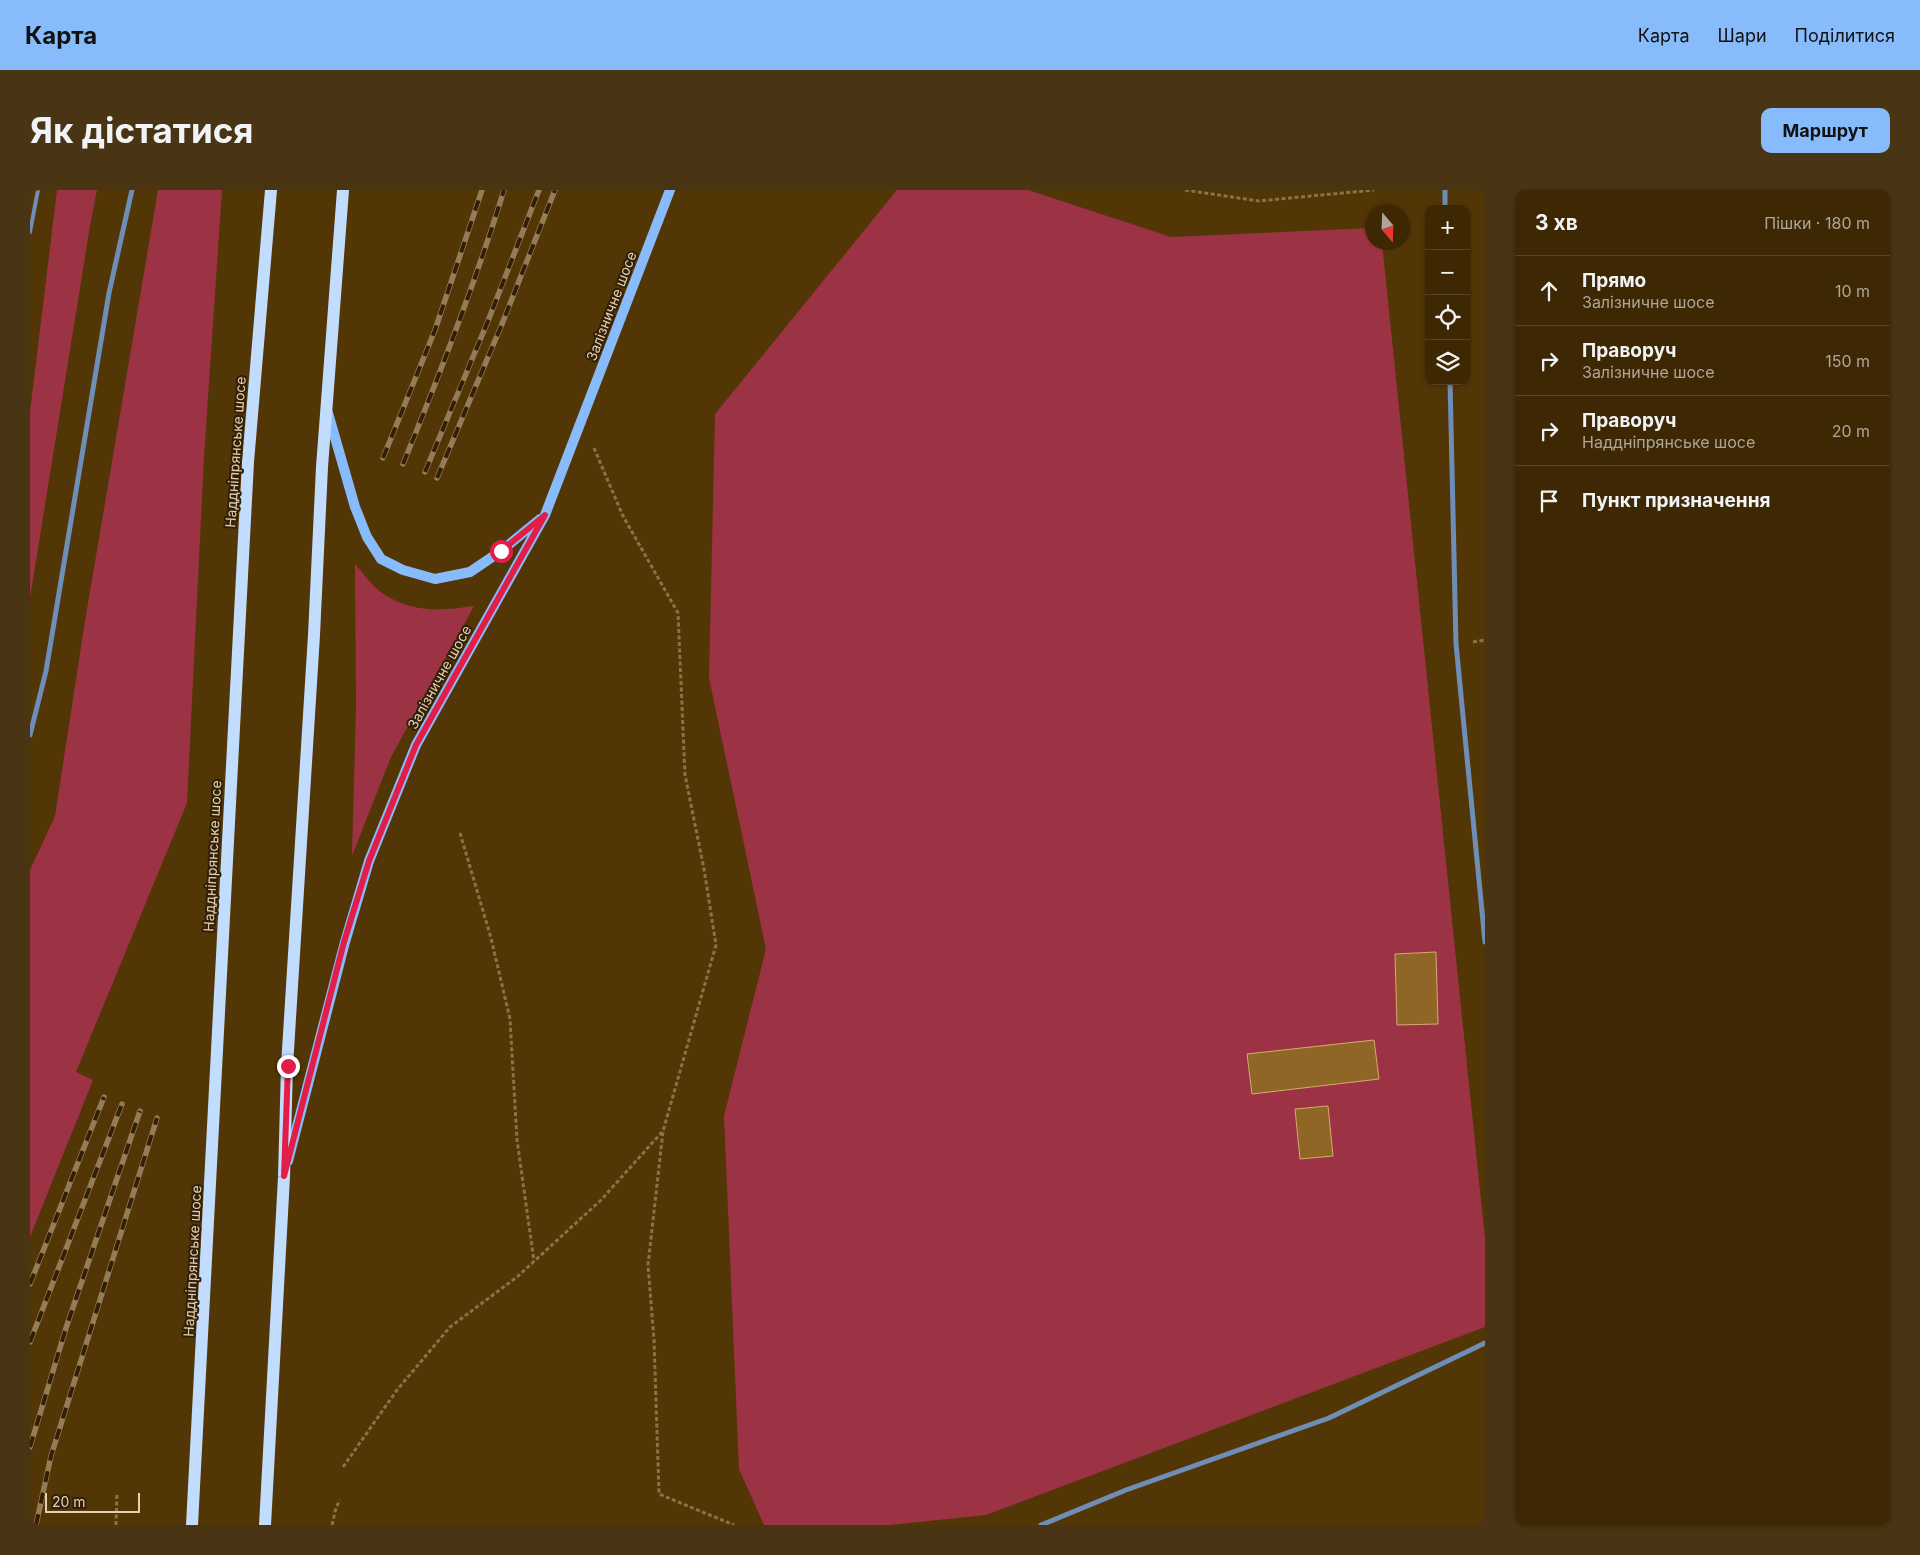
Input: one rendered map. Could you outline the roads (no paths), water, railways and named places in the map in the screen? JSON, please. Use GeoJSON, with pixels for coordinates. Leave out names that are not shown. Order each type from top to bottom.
{"type":"FeatureCollection","features":[{"type":"Feature","properties":{"kind":"main road","name":"Наддніпрянське шосе"},"geometry":{"type":"LineString","coordinates":[[192,1525],[248,462],[271,190]]}},
{"type":"Feature","properties":{"kind":"main road"},"geometry":{"type":"LineString","coordinates":[[265,1525],[284,1176],[288,1066],[326,407],[343,190]]}},
{"type":"Feature","properties":{"kind":"street"},"geometry":{"type":"LineString","coordinates":[[30,735],[46,671],[109,294],[132,190]]}},
{"type":"Feature","properties":{"kind":"street","name":"Залізничне шосе"},"geometry":{"type":"LineString","coordinates":[[284,1176],[344,942],[369,861],[416,745],[545,515],[670,190]]}},
{"type":"Feature","properties":{"kind":"street"},"geometry":{"type":"LineString","coordinates":[[1445,190],[1445,205]]}},
{"type":"Feature","properties":{"kind":"street"},"geometry":{"type":"LineString","coordinates":[[1450,385],[1456,644],[1485,942]]}},
{"type":"Feature","properties":{"kind":"street","name":"Залізничне шосе"},"geometry":{"type":"LineString","coordinates":[[326,407],[354,507],[366,537],[381,559],[403,570],[435,580],[470,572],[501,551],[545,515]]}},
{"type":"Feature","properties":{"kind":"street"},"geometry":{"type":"LineString","coordinates":[[1042,1525],[1126,1490],[1329,1418],[1485,1344]]}},
{"type":"Feature","properties":{"kind":"lane"},"geometry":{"type":"LineString","coordinates":[[30,232],[38,190]]}},
{"type":"Feature","properties":{"kind":"railway"},"geometry":{"type":"LineString","coordinates":[[383,458],[435,330],[482,190]]}},
{"type":"Feature","properties":{"kind":"railway"},"geometry":{"type":"LineString","coordinates":[[403,464],[456,328],[504,190]]}},
{"type":"Feature","properties":{"kind":"railway"},"geometry":{"type":"LineString","coordinates":[[425,472],[488,321],[539,190]]}},
{"type":"Feature","properties":{"kind":"railway"},"geometry":{"type":"LineString","coordinates":[[437,478],[502,324],[555,190]]}},
{"type":"Feature","properties":{"kind":"railway"},"geometry":{"type":"LineString","coordinates":[[30,1284],[104,1097]]}},
{"type":"Feature","properties":{"kind":"railway"},"geometry":{"type":"LineString","coordinates":[[30,1342],[122,1104]]}},
{"type":"Feature","properties":{"kind":"railway"},"geometry":{"type":"LineString","coordinates":[[30,1447],[66,1328],[140,1111]]}},
{"type":"Feature","properties":{"kind":"railway"},"geometry":{"type":"LineString","coordinates":[[36,1525],[51,1456],[157,1118]]}}]}
